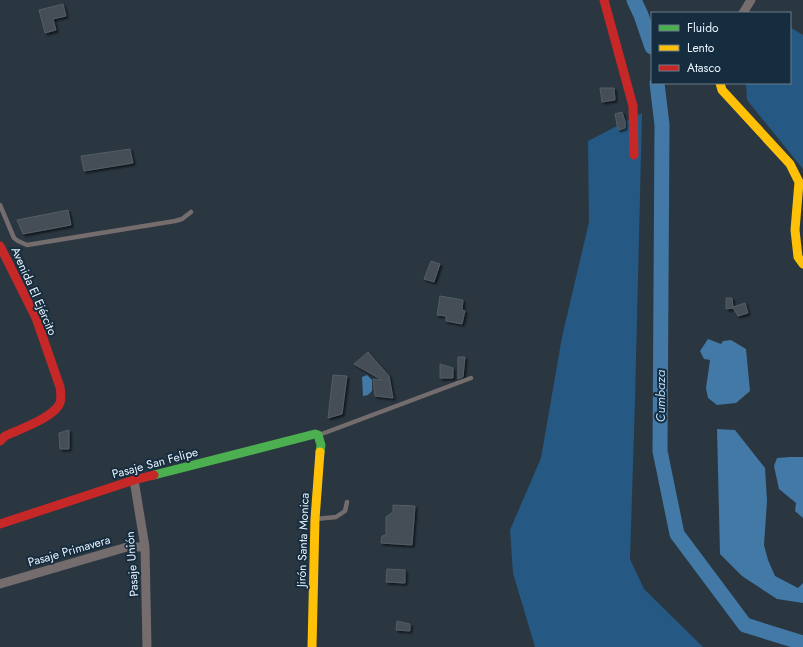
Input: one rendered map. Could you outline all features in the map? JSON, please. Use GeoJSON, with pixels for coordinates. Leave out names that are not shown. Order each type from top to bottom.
{"type":"FeatureCollection","features":[{"type":"Feature","properties":{"kind":"street"},"geometry":{"type":"LineString","coordinates":[[604,0],[633,106],[634,155]]}},
{"type":"Feature","properties":{"kind":"street"},"geometry":{"type":"LineString","coordinates":[[744,12],[751,0]]}},
{"type":"Feature","properties":{"kind":"street"},"geometry":{"type":"LineString","coordinates":[[720,84],[722,90],[790,164],[799,182],[795,230],[798,257],[803,264]]}},
{"type":"Feature","properties":{"kind":"street","name":"Avenida El Ejército"},"geometry":{"type":"LineString","coordinates":[[0,246],[36,318],[60,387],[61,399],[52,413],[5,436],[0,441]]}},
{"type":"Feature","properties":{"kind":"street","name":"Pasaje San Felipe"},"geometry":{"type":"LineString","coordinates":[[0,524],[134,480],[315,434],[318,435]]}},
{"type":"Feature","properties":{"kind":"street","name":"Jirón Santa Monica"},"geometry":{"type":"LineString","coordinates":[[312,647],[315,519],[321,445],[318,435]]}},
{"type":"Feature","properties":{"kind":"street","name":"Pasaje Unión"},"geometry":{"type":"LineString","coordinates":[[134,480],[145,547],[147,647]]}},
{"type":"Feature","properties":{"kind":"street","name":"Pasaje Primavera"},"geometry":{"type":"LineString","coordinates":[[0,584],[127,547],[145,547]]}},
{"type":"Feature","properties":{"kind":"lane"},"geometry":{"type":"LineString","coordinates":[[0,205],[14,238],[27,245],[175,221],[182,219],[191,212]]}},
{"type":"Feature","properties":{"kind":"lane"},"geometry":{"type":"LineString","coordinates":[[318,435],[471,378]]}},
{"type":"Feature","properties":{"kind":"lane"},"geometry":{"type":"LineString","coordinates":[[315,519],[336,517],[346,511],[347,502]]}},
{"type":"Feature","properties":{"kind":"shaded area"},"geometry":{"type":"Polygon","coordinates":[[[791,28],[803,35],[803,169],[747,100],[746,84],[791,84],[791,28]]]}},
{"type":"Feature","properties":{"kind":"shaded area"},"geometry":{"type":"Polygon","coordinates":[[[642,113],[630,559],[644,589],[703,647],[535,647],[513,573],[510,530],[541,458],[562,337],[589,222],[588,141],[642,113]]]}},
{"type":"Feature","properties":{"kind":"shaded area"},"geometry":{"type":"Polygon","coordinates":[[[708,339],[721,344],[723,341],[731,340],[746,349],[750,391],[736,403],[717,405],[708,398],[706,388],[710,360],[704,359],[700,351],[708,339]]]}},
{"type":"Feature","properties":{"kind":"shaded area"},"geometry":{"type":"Polygon","coordinates":[[[367,375],[372,380],[372,391],[368,395],[363,396],[362,377],[367,375]]]}},
{"type":"Feature","properties":{"kind":"shaded area"},"geometry":{"type":"Polygon","coordinates":[[[717,429],[735,430],[765,468],[767,501],[764,545],[768,560],[775,576],[798,588],[803,583],[803,603],[777,599],[742,576],[720,554],[717,429]]]}},
{"type":"Feature","properties":{"kind":"shaded area"},"geometry":{"type":"Polygon","coordinates":[[[803,457],[803,518],[795,511],[796,503],[779,489],[774,466],[777,458],[803,457]]]}},
{"type":"Feature","properties":{"kind":"building"},"geometry":{"type":"Polygon","coordinates":[[[63,4],[66,16],[53,19],[56,30],[45,33],[39,10],[63,4]]]}},
{"type":"Feature","properties":{"kind":"building"},"geometry":{"type":"Polygon","coordinates":[[[600,88],[614,88],[615,100],[602,102],[600,88]]]}},
{"type":"Feature","properties":{"kind":"building"},"geometry":{"type":"Polygon","coordinates":[[[622,112],[625,121],[625,128],[618,130],[615,114],[622,112]]]}},
{"type":"Feature","properties":{"kind":"building"},"geometry":{"type":"Polygon","coordinates":[[[130,149],[133,163],[84,171],[81,156],[130,149]]]}},
{"type":"Feature","properties":{"kind":"building"},"geometry":{"type":"Polygon","coordinates":[[[68,210],[71,225],[23,234],[17,220],[68,210]]]}},
{"type":"Feature","properties":{"kind":"building"},"geometry":{"type":"Polygon","coordinates":[[[431,261],[440,264],[434,282],[424,279],[431,261]]]}},
{"type":"Feature","properties":{"kind":"building"},"geometry":{"type":"Polygon","coordinates":[[[440,296],[463,300],[462,310],[465,311],[462,324],[446,321],[446,316],[437,315],[440,296]]]}},
{"type":"Feature","properties":{"kind":"building"},"geometry":{"type":"Polygon","coordinates":[[[726,298],[732,298],[733,307],[745,303],[748,313],[738,316],[733,308],[726,309],[726,298]]]}},
{"type":"Feature","properties":{"kind":"building"},"geometry":{"type":"Polygon","coordinates":[[[368,352],[389,376],[393,398],[375,396],[373,379],[382,380],[354,364],[368,352]]]}},
{"type":"Feature","properties":{"kind":"building"},"geometry":{"type":"Polygon","coordinates":[[[458,357],[465,357],[463,377],[458,379],[458,357]]]}},
{"type":"Feature","properties":{"kind":"building"},"geometry":{"type":"Polygon","coordinates":[[[440,364],[453,368],[453,378],[440,378],[440,364]]]}},
{"type":"Feature","properties":{"kind":"building"},"geometry":{"type":"Polygon","coordinates":[[[333,375],[347,376],[342,414],[328,418],[333,375]]]}},
{"type":"Feature","properties":{"kind":"building"},"geometry":{"type":"Polygon","coordinates":[[[69,430],[69,449],[60,449],[59,433],[69,430]]]}},
{"type":"Feature","properties":{"kind":"building"},"geometry":{"type":"Polygon","coordinates":[[[393,505],[415,506],[412,545],[381,543],[382,536],[386,535],[386,517],[393,512],[393,505]]]}},
{"type":"Feature","properties":{"kind":"building"},"geometry":{"type":"Polygon","coordinates":[[[387,569],[405,570],[405,583],[386,582],[387,569]]]}},
{"type":"Feature","properties":{"kind":"building"},"geometry":{"type":"Polygon","coordinates":[[[397,621],[410,624],[410,631],[396,630],[397,621]]]}},
{"type":"Feature","properties":{"kind":"waterway","name":"Cumbaza"},"geometry":{"type":"LineString","coordinates":[[634,0],[651,44]]}},
{"type":"Feature","properties":{"kind":"waterway","name":"Cumbaza"},"geometry":{"type":"LineString","coordinates":[[657,84],[662,125],[660,451],[677,534],[745,625],[803,643]]}},
{"type":"Feature","properties":{"kind":"traffic: fast"},"geometry":{"type":"LineString","coordinates":[[154,475],[315,434],[318,435],[321,445],[320,452]]}},
{"type":"Feature","properties":{"kind":"traffic: slow"},"geometry":{"type":"LineString","coordinates":[[720,84],[722,90],[790,164],[799,182],[795,230],[798,257],[803,264]]}},
{"type":"Feature","properties":{"kind":"traffic: slow"},"geometry":{"type":"LineString","coordinates":[[312,647],[315,519],[320,452]]}},
{"type":"Feature","properties":{"kind":"traffic: jam"},"geometry":{"type":"LineString","coordinates":[[604,0],[633,106],[634,155]]}},
{"type":"Feature","properties":{"kind":"traffic: jam"},"geometry":{"type":"LineString","coordinates":[[0,246],[36,318],[60,387],[61,396],[59,405],[49,415],[5,436],[0,441]]}},
{"type":"Feature","properties":{"kind":"traffic: jam"},"geometry":{"type":"LineString","coordinates":[[0,524],[134,480],[154,475]]}}]}
